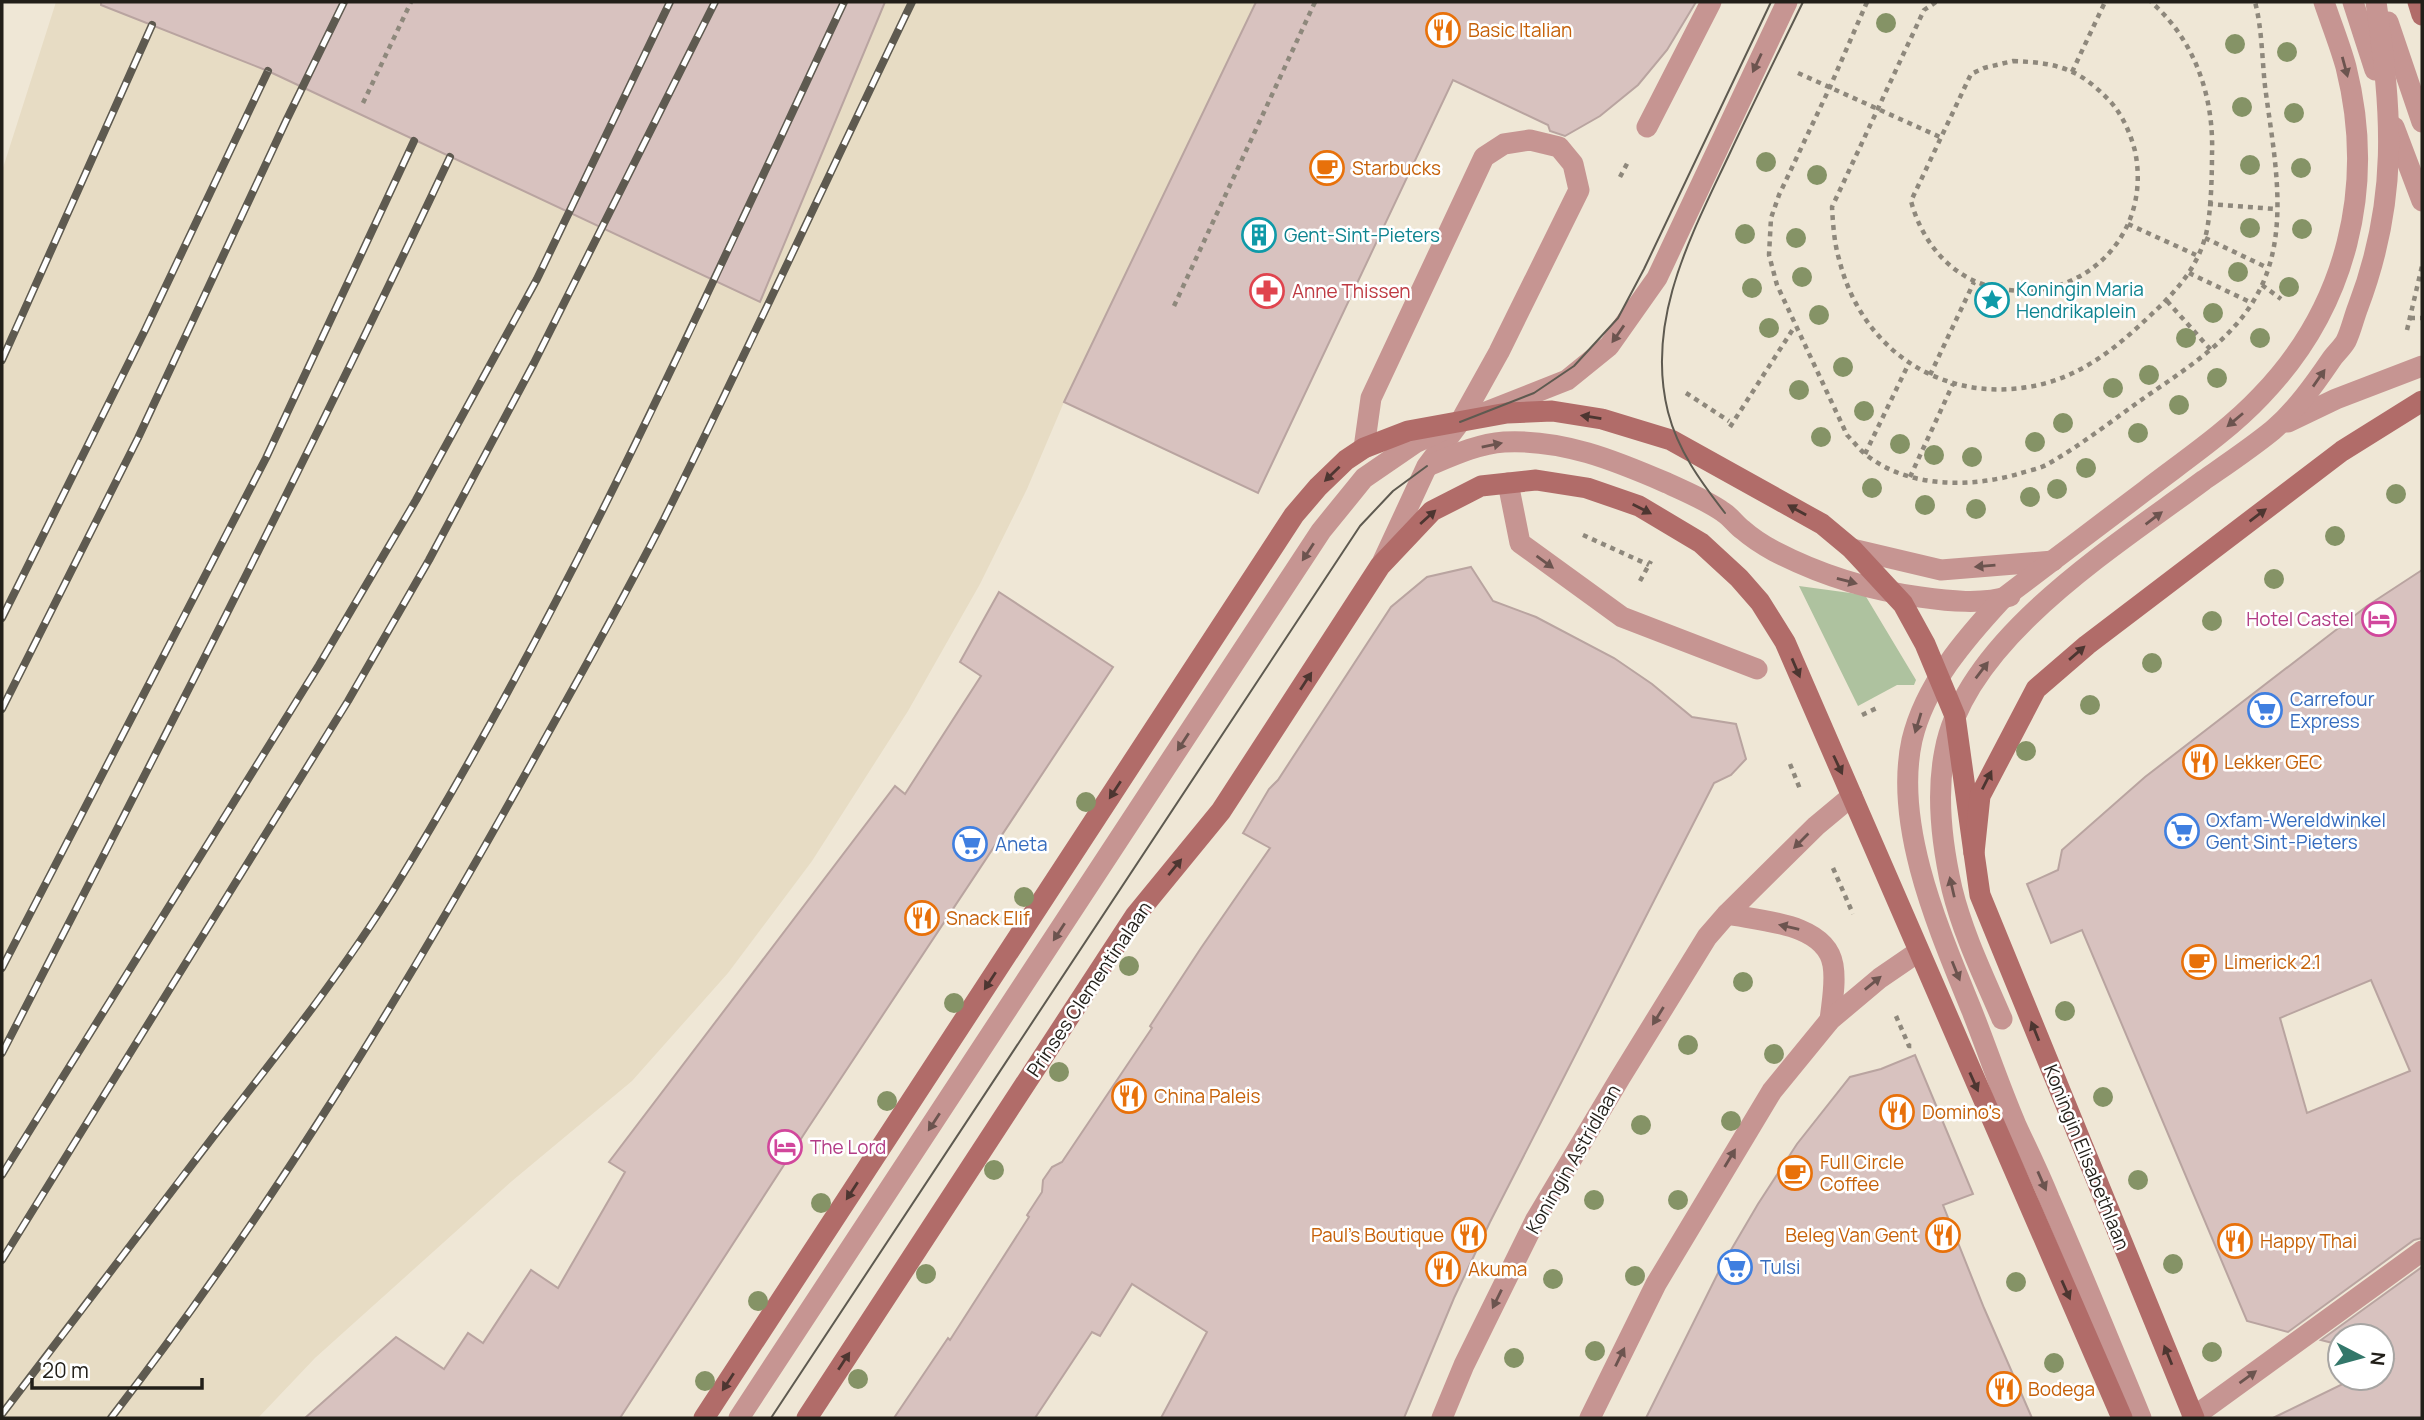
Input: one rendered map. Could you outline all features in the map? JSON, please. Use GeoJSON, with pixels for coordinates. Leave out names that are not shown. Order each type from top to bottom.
{"type":"FeatureCollection","features":[{"type":"Feature","properties":{"kind":"street"},"geometry":{"type":"LineString","coordinates":[[1647,127],[1711,2]]}},
{"type":"Feature","properties":{"kind":"street"},"geometry":{"type":"LineString","coordinates":[[739,1418],[1321,531],[1364,478],[1415,443],[1460,422],[1567,380],[1609,346],[1657,278],[1787,2]]}},
{"type":"Feature","properties":{"kind":"street"},"geometry":{"type":"LineString","coordinates":[[2324,2],[2346,67],[2356,137],[2356,197],[2341,264]]}},
{"type":"Feature","properties":{"kind":"street"},"geometry":{"type":"LineString","coordinates":[[2141,1418],[2016,1123],[1931,907],[1912,830],[1908,771],[1912,740],[1922,708],[1940,677],[1958,650],[2002,599],[2201,448],[2262,396],[2290,363],[2317,324],[2341,264],[2370,209],[2386,198],[2401,195],[2421,198],[2353,2]]}},
{"type":"Feature","properties":{"kind":"street"},"geometry":{"type":"LineString","coordinates":[[2002,1019],[1965,933],[1946,856],[1942,787],[1944,750],[1955,716],[1966,692],[2010,635],[2030,615],[2099,559],[2273,429],[2310,391],[2345,342],[2372,270],[2386,198],[2389,111],[2376,2]]}},
{"type":"Feature","properties":{"kind":"street"},"geometry":{"type":"LineString","coordinates":[[2382,2],[2422,122]]}},
{"type":"Feature","properties":{"kind":"street"},"geometry":{"type":"LineString","coordinates":[[2418,2],[2422,15]]}},
{"type":"Feature","properties":{"kind":"street"},"geometry":{"type":"LineString","coordinates":[[1364,447],[1371,398],[1484,157],[1504,144],[1530,140],[1559,148],[1573,164],[1579,190],[1499,352],[1460,422],[1427,466],[1380,566]]}},
{"type":"Feature","properties":{"kind":"street"},"geometry":{"type":"LineString","coordinates":[[2273,429],[2336,399],[2422,366]]}},
{"type":"Feature","properties":{"kind":"street"},"geometry":{"type":"LineString","coordinates":[[1974,853],[1980,796],[2036,689],[2087,645],[2342,451],[2422,401]]}},
{"type":"Feature","properties":{"kind":"street"},"geometry":{"type":"LineString","coordinates":[[704,1418],[1294,515],[1318,486],[1364,447],[1408,430],[1507,413],[1552,411],[1602,419],[1671,440],[1822,524],[1852,549],[1903,604],[1925,644],[1955,716],[1974,853]]}},
{"type":"Feature","properties":{"kind":"street"},"geometry":{"type":"LineString","coordinates":[[1427,466],[1472,449],[1502,442],[1549,444],[1586,450],[1692,495],[1725,513],[1742,530],[1770,549],[1799,564],[1835,578],[1893,593],[1963,600],[2002,599],[2038,588],[2099,559]]}},
{"type":"Feature","properties":{"kind":"street"},"geometry":{"type":"LineString","coordinates":[[1380,566],[1432,511],[1481,486],[1536,480],[1587,488],[1639,506],[1701,543],[1739,578],[1760,602],[1784,642],[2122,1418]]}},
{"type":"Feature","properties":{"kind":"street"},"geometry":{"type":"LineString","coordinates":[[1508,483],[1520,543],[1622,617],[1757,669]]}},
{"type":"Feature","properties":{"kind":"street"},"geometry":{"type":"LineString","coordinates":[[1852,549],[1941,570],[2053,561]]}},
{"type":"Feature","properties":{"kind":"street","name":"Prinses Clementinalaan"},"geometry":{"type":"LineString","coordinates":[[807,1418],[1135,916],[1221,811],[1380,566]]}},
{"type":"Feature","properties":{"kind":"street","name":"Koningin Astridlaan"},"geometry":{"type":"LineString","coordinates":[[1442,1418],[1464,1366],[1536,1219],[1707,937],[1816,826],[1852,796]]}},
{"type":"Feature","properties":{"kind":"street","name":"Koningin Elisabethlaan"},"geometry":{"type":"LineString","coordinates":[[1974,853],[1980,895],[2193,1418]]}},
{"type":"Feature","properties":{"kind":"street"},"geometry":{"type":"LineString","coordinates":[[1727,914],[1804,930],[1823,944],[1833,962],[1835,979],[1829,1020]]}},
{"type":"Feature","properties":{"kind":"street"},"geometry":{"type":"LineString","coordinates":[[1590,1418],[1656,1284],[1772,1091],[1829,1020],[1880,978],[1918,952]]}},
{"type":"Feature","properties":{"kind":"street"},"geometry":{"type":"LineString","coordinates":[[2193,1418],[2422,1251]]}},
{"type":"Feature","properties":{"kind":"path"},"geometry":{"type":"LineString","coordinates":[[363,103],[411,2]]}},
{"type":"Feature","properties":{"kind":"path"},"geometry":{"type":"LineString","coordinates":[[1174,306],[1315,2]]}},
{"type":"Feature","properties":{"kind":"path"},"geometry":{"type":"LineString","coordinates":[[1867,2],[1771,218],[1769,255],[1777,285],[1847,435],[1865,454],[1891,470],[1910,477],[1975,483],[2000,479],[2046,465],[2211,350],[2240,322],[2252,303],[2268,268],[2274,246],[2277,192],[2255,2]]}},
{"type":"Feature","properties":{"kind":"path"},"geometry":{"type":"LineString","coordinates":[[1936,2],[1924,10],[1832,207],[1834,234],[1839,260],[1858,309],[1890,348],[1930,375],[1954,384],[2002,390],[2052,381],[2077,371],[2122,342],[2167,301],[2189,272],[2205,238],[2213,145],[2206,92],[2187,44],[2172,23],[2151,2]]}},
{"type":"Feature","properties":{"kind":"path"},"geometry":{"type":"LineString","coordinates":[[2072,72],[2105,2]]}},
{"type":"Feature","properties":{"kind":"path"},"geometry":{"type":"LineString","coordinates":[[1760,55],[1940,137]]}},
{"type":"Feature","properties":{"kind":"path"},"geometry":{"type":"LineString","coordinates":[[2013,61],[2043,63],[2072,72],[2098,88],[2118,110],[2132,138],[2138,167],[2137,197],[2128,223],[2111,251],[2089,272],[2063,286],[2023,292],[2003,291],[1974,282],[1949,265],[1928,243],[1911,201],[1940,137],[1971,74],[2013,61]]}},
{"type":"Feature","properties":{"kind":"path"},"geometry":{"type":"LineString","coordinates":[[2208,204],[2276,209]]}},
{"type":"Feature","properties":{"kind":"path"},"geometry":{"type":"LineString","coordinates":[[2128,223],[2196,255]]}},
{"type":"Feature","properties":{"kind":"path"},"geometry":{"type":"LineString","coordinates":[[2205,238],[2268,268]]}},
{"type":"Feature","properties":{"kind":"path"},"geometry":{"type":"LineString","coordinates":[[2189,272],[2252,303]]}},
{"type":"Feature","properties":{"kind":"path"},"geometry":{"type":"LineString","coordinates":[[1930,375],[1974,282]]}},
{"type":"Feature","properties":{"kind":"path"},"geometry":{"type":"LineString","coordinates":[[2167,301],[2211,350]]}},
{"type":"Feature","properties":{"kind":"path"},"geometry":{"type":"LineString","coordinates":[[2410,318],[2422,318]]}},
{"type":"Feature","properties":{"kind":"path"},"geometry":{"type":"LineString","coordinates":[[1725,435],[1796,325]]}},
{"type":"Feature","properties":{"kind":"path"},"geometry":{"type":"LineString","coordinates":[[1865,454],[1909,363]]}},
{"type":"Feature","properties":{"kind":"path"},"geometry":{"type":"LineString","coordinates":[[1910,477],[1954,384]]}},
{"type":"Feature","properties":{"kind":"path"},"geometry":{"type":"LineString","coordinates":[[1686,393],[1732,424]]}},
{"type":"Feature","properties":{"kind":"path"},"geometry":{"type":"LineString","coordinates":[[1785,753],[1853,915]]}},
{"type":"Feature","properties":{"kind":"path"},"geometry":{"type":"LineString","coordinates":[[1880,978],[1909,1046],[1920,1046]]}},
{"type":"Feature","properties":{"kind":"shaded area"},"geometry":{"type":"Polygon","coordinates":[[[56,2],[1256,2],[980,584],[908,711],[812,861],[728,973],[632,1081],[512,1181],[315,1358],[258,1418],[2,1418],[2,171],[56,2]]]}},
{"type":"Feature","properties":{"kind":"green space"},"geometry":{"type":"Polygon","coordinates":[[[1799,586],[1865,595],[1916,680],[1914,685],[1897,685],[1858,706],[1799,586]]]}},
{"type":"Feature","properties":{"kind":"building"},"geometry":{"type":"Polygon","coordinates":[[[101,2],[885,2],[760,302],[268,71],[101,5],[101,2]]]}},
{"type":"Feature","properties":{"kind":"building","name":"Gent-Sint-Pieters"},"geometry":{"type":"Polygon","coordinates":[[[1256,2],[1696,2],[1667,50],[1638,85],[1600,116],[1565,136],[1550,131],[1548,125],[1453,80],[1258,493],[1064,402],[1256,2]]]}},
{"type":"Feature","properties":{"kind":"building"},"geometry":{"type":"Polygon","coordinates":[[[1471,567],[1493,601],[1536,617],[1614,658],[1652,684],[1692,717],[1736,724],[1746,759],[1731,775],[1714,783],[1490,1222],[1454,1298],[1404,1418],[1161,1418],[1207,1332],[1132,1284],[1100,1336],[1092,1332],[1035,1418],[894,1418],[948,1338],[950,1340],[1029,1217],[1027,1215],[1042,1192],[1043,1180],[1052,1167],[1062,1162],[1152,1028],[1150,1026],[1201,948],[1270,848],[1243,833],[1269,789],[1278,780],[1391,607],[1427,577],[1471,567]]]}},
{"type":"Feature","properties":{"kind":"building"},"geometry":{"type":"Polygon","coordinates":[[[2422,570],[2422,1238],[2414,1240],[2288,1332],[2247,1321],[2082,930],[2051,943],[2027,884],[2058,870],[2062,850],[2145,777],[2367,606],[2422,570]],[[2371,980],[2280,1018],[2307,1113],[2410,1071],[2371,980]]]}},
{"type":"Feature","properties":{"kind":"building"},"geometry":{"type":"Polygon","coordinates":[[[999,592],[1113,667],[620,1418],[305,1418],[396,1337],[444,1369],[468,1333],[483,1343],[531,1270],[558,1288],[625,1172],[609,1162],[895,786],[905,794],[981,676],[960,662],[999,592]]]}},
{"type":"Feature","properties":{"kind":"building"},"geometry":{"type":"Polygon","coordinates":[[[1915,1055],[1973,1194],[1943,1205],[2032,1418],[1646,1418],[1721,1267],[1797,1144],[1850,1077],[1881,1069],[1915,1055]]]}},
{"type":"Feature","properties":{"kind":"building"},"geometry":{"type":"Polygon","coordinates":[[[2422,1267],[2422,1418],[2273,1418],[2326,1392],[2396,1392],[2396,1322],[2346,1322],[2422,1267]]]}},
{"type":"Feature","properties":{"kind":"tram line"},"geometry":{"type":"LineString","coordinates":[[1460,422],[1534,393],[1574,366],[1618,318],[1771,2]]}},
{"type":"Feature","properties":{"kind":"tram line"},"geometry":{"type":"LineString","coordinates":[[1725,513],[1699,478],[1672,426],[1662,378],[1662,344],[1676,279],[1700,216],[1803,2]]}},
{"type":"Feature","properties":{"kind":"tram line"},"geometry":{"type":"LineString","coordinates":[[771,1418],[1360,526],[1393,491],[1427,466]]}},
{"type":"Feature","properties":{"kind":"railway"},"geometry":{"type":"LineString","coordinates":[[2,709],[138,438],[344,2]]}},
{"type":"Feature","properties":{"kind":"railway"},"geometry":{"type":"LineString","coordinates":[[2,1175],[319,665],[416,500],[537,279],[670,2]]}},
{"type":"Feature","properties":{"kind":"railway"},"geometry":{"type":"LineString","coordinates":[[2,1260],[348,701],[429,560],[534,363],[715,2]]}},
{"type":"Feature","properties":{"kind":"railway"},"geometry":{"type":"LineString","coordinates":[[2,1414],[352,953],[458,782],[576,563],[631,452],[844,2]]}},
{"type":"Feature","properties":{"kind":"railway"},"geometry":{"type":"LineString","coordinates":[[111,1418],[226,1261],[280,1181],[384,1017],[483,849],[599,642],[664,519],[912,2]]}},
{"type":"Feature","properties":{"kind":"railway"},"geometry":{"type":"LineString","coordinates":[[2,360],[152,25]]}},
{"type":"Feature","properties":{"kind":"railway"},"geometry":{"type":"LineString","coordinates":[[2,618],[145,330],[268,71]]}},
{"type":"Feature","properties":{"kind":"railway"},"geometry":{"type":"LineString","coordinates":[[2,968],[266,458],[414,141]]}},
{"type":"Feature","properties":{"kind":"railway"},"geometry":{"type":"LineString","coordinates":[[2,1053],[174,719],[450,157]]}},
{"type":"Feature","properties":{"kind":"place","name":"Basic Italian"},"geometry":{"type":"Point","coordinates":[1443,30]}},
{"type":"Feature","properties":{"kind":"place","name":"Starbucks"},"geometry":{"type":"Point","coordinates":[1327,168]}},
{"type":"Feature","properties":{"kind":"place","name":"Gent-Sint-Pieters"},"geometry":{"type":"Point","coordinates":[1259,235]}},
{"type":"Feature","properties":{"kind":"place","name":"Anne Thissen"},"geometry":{"type":"Point","coordinates":[1267,291]}},
{"type":"Feature","properties":{"kind":"place","name":"Koningin Maria Hendrikaplein"},"geometry":{"type":"Point","coordinates":[1992,300]}},
{"type":"Feature","properties":{"kind":"place","name":"Hotel Castel"},"geometry":{"type":"Point","coordinates":[2379,619]}},
{"type":"Feature","properties":{"kind":"place","name":"Carrefour Express"},"geometry":{"type":"Point","coordinates":[2265,710]}},
{"type":"Feature","properties":{"kind":"place","name":"Lekker GEC"},"geometry":{"type":"Point","coordinates":[2200,762]}},
{"type":"Feature","properties":{"kind":"place","name":"Oxfam-Wereldwinkel Gent Sint-Pieters"},"geometry":{"type":"Point","coordinates":[2182,831]}},
{"type":"Feature","properties":{"kind":"place","name":"Aneta"},"geometry":{"type":"Point","coordinates":[970,844]}},
{"type":"Feature","properties":{"kind":"place","name":"Snack Elif"},"geometry":{"type":"Point","coordinates":[922,918]}},
{"type":"Feature","properties":{"kind":"place","name":"Limerick 2.1"},"geometry":{"type":"Point","coordinates":[2199,962]}},
{"type":"Feature","properties":{"kind":"place","name":"China Paleis"},"geometry":{"type":"Point","coordinates":[1129,1096]}},
{"type":"Feature","properties":{"kind":"place","name":"Domino's"},"geometry":{"type":"Point","coordinates":[1897,1112]}},
{"type":"Feature","properties":{"kind":"place","name":"The Lord"},"geometry":{"type":"Point","coordinates":[785,1147]}},
{"type":"Feature","properties":{"kind":"place","name":"Full Circle Coffee"},"geometry":{"type":"Point","coordinates":[1795,1173]}},
{"type":"Feature","properties":{"kind":"place","name":"Paul's Boutique"},"geometry":{"type":"Point","coordinates":[1469,1235]}},
{"type":"Feature","properties":{"kind":"place","name":"Beleg Van Gent"},"geometry":{"type":"Point","coordinates":[1943,1235]}},
{"type":"Feature","properties":{"kind":"place","name":"Happy Thai"},"geometry":{"type":"Point","coordinates":[2235,1241]}},
{"type":"Feature","properties":{"kind":"place","name":"Tulsi"},"geometry":{"type":"Point","coordinates":[1735,1267]}},
{"type":"Feature","properties":{"kind":"place","name":"Akuma"},"geometry":{"type":"Point","coordinates":[1443,1269]}},
{"type":"Feature","properties":{"kind":"place","name":"Bodega"},"geometry":{"type":"Point","coordinates":[2004,1389]}}]}
